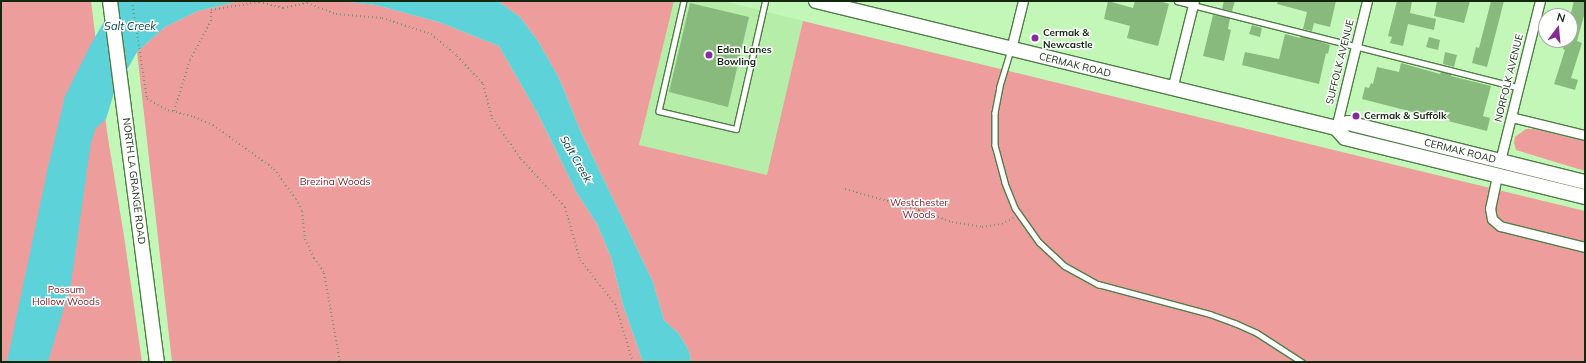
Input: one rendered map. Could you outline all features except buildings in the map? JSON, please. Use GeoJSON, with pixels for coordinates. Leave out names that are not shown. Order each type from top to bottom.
{"type":"FeatureCollection","features":[{"type":"Feature","properties":{"kind":"main road","name":"CERMAK ROAD"},"geometry":{"type":"LineString","coordinates":[[816,1],[848,5],[1011,49],[1336,128],[1348,123],[1585,182]]}},
{"type":"Feature","properties":{"kind":"main road","name":"NORTH LA GRANGE ROAD"},"geometry":{"type":"LineString","coordinates":[[110,4],[157,362]]}},
{"type":"Feature","properties":{"kind":"main road","name":"CERMAK ROAD"},"geometry":{"type":"LineString","coordinates":[[1336,128],[1344,138],[1585,197]]}},
{"type":"Feature","properties":{"kind":"street"},"geometry":{"type":"LineString","coordinates":[[1011,49],[1023,1]]}},
{"type":"Feature","properties":{"kind":"street","name":"SUFFOLK AVENUE"},"geometry":{"type":"LineString","coordinates":[[1336,128],[1367,1]]}},
{"type":"Feature","properties":{"kind":"street","name":"NORFOLK AVENUE"},"geometry":{"type":"LineString","coordinates":[[1500,161],[1540,1]]}},
{"type":"Feature","properties":{"kind":"street"},"geometry":{"type":"LineString","coordinates":[[1172,89],[1194,3]]}},
{"type":"Feature","properties":{"kind":"street"},"geometry":{"type":"LineString","coordinates":[[1511,117],[1585,135]]}},
{"type":"Feature","properties":{"kind":"street","name":"CERMAK ROAD"},"geometry":{"type":"LineString","coordinates":[[1497,176],[1490,208],[1492,219],[1500,226],[1585,247]]}},
{"type":"Feature","properties":{"kind":"lane"},"geometry":{"type":"LineString","coordinates":[[684,1],[659,111],[736,129],[765,1]]}},
{"type":"Feature","properties":{"kind":"lane"},"geometry":{"type":"LineString","coordinates":[[1178,1],[1194,3],[1518,87]]}},
{"type":"Feature","properties":{"kind":"lane"},"geometry":{"type":"LineString","coordinates":[[1011,49],[1000,87],[995,113],[995,145],[1005,183],[1015,208],[1039,242],[1065,266],[1098,284],[1210,314],[1236,323],[1257,333],[1302,362]]}},
{"type":"Feature","properties":{"kind":"path"},"geometry":{"type":"LineString","coordinates":[[132,1],[147,99],[174,111],[213,125],[274,169],[296,199],[302,211],[305,239],[314,258],[324,273],[340,362]]}},
{"type":"Feature","properties":{"kind":"path"},"geometry":{"type":"LineString","coordinates":[[174,111],[190,60],[211,21],[211,10],[259,2],[283,8],[306,3],[336,14],[382,18],[431,34],[457,56],[483,84],[492,118],[521,159],[566,207],[580,260],[615,304],[633,362]]}},
{"type":"Feature","properties":{"kind":"path"},"geometry":{"type":"LineString","coordinates":[[845,189],[919,210],[952,222],[982,227],[1002,224],[1020,215]]}},
{"type":"Feature","properties":{"kind":"shaded area"},"geometry":{"type":"Polygon","coordinates":[[[674,1],[723,1],[803,21],[768,175],[639,145],[674,1]]]}},
{"type":"Feature","properties":{"kind":"green space","name":"Possum Hollow Woods"},"geometry":{"type":"Polygon","coordinates":[[[1,1],[91,1],[107,132],[142,362],[1,362],[1,1]]]}},
{"type":"Feature","properties":{"kind":"green space","name":"Brezina Woods"},"geometry":{"type":"Polygon","coordinates":[[[239,1],[341,1],[376,5],[439,22],[499,46],[538,114],[577,193],[597,224],[611,257],[623,305],[643,362],[172,362],[137,52],[165,27],[198,11],[239,1]]]}},
{"type":"Feature","properties":{"kind":"green space","name":"Westchester Woods"},"geometry":{"type":"Polygon","coordinates":[[[498,1],[674,1],[639,145],[767,175],[803,21],[1585,211],[1585,362],[691,362],[689,351],[679,334],[664,320],[653,282],[580,130],[559,78],[538,41],[520,17],[498,1]]]}},
{"type":"Feature","properties":{"kind":"green space"},"geometry":{"type":"Polygon","coordinates":[[[1526,129],[1534,129],[1585,141],[1585,171],[1516,150],[1514,143],[1515,137],[1526,129]]]}},
{"type":"Feature","properties":{"kind":"water","name":"Salt Creek"},"geometry":{"type":"Polygon","coordinates":[[[119,1],[239,1],[198,11],[165,27],[137,52],[114,93],[106,119],[96,128],[91,142],[71,284],[48,362],[7,362],[47,172],[65,96],[91,44],[109,13],[119,1]]]}},
{"type":"Feature","properties":{"kind":"water","name":"Salt Creek"},"geometry":{"type":"Polygon","coordinates":[[[341,1],[498,1],[520,17],[538,41],[559,78],[580,130],[653,282],[664,320],[679,334],[689,351],[691,362],[643,362],[623,305],[611,257],[597,224],[577,193],[538,114],[499,46],[439,22],[376,5],[341,1]]]}},
{"type":"Feature","properties":{"kind":"place","name":"Cermak & Newcastle"},"geometry":{"type":"Point","coordinates":[1035,38]}},
{"type":"Feature","properties":{"kind":"place","name":"Eden Lanes Bowling"},"geometry":{"type":"Point","coordinates":[709,55]}},
{"type":"Feature","properties":{"kind":"place","name":"Cermak & Suffolk"},"geometry":{"type":"Point","coordinates":[1356,116]}}]}
